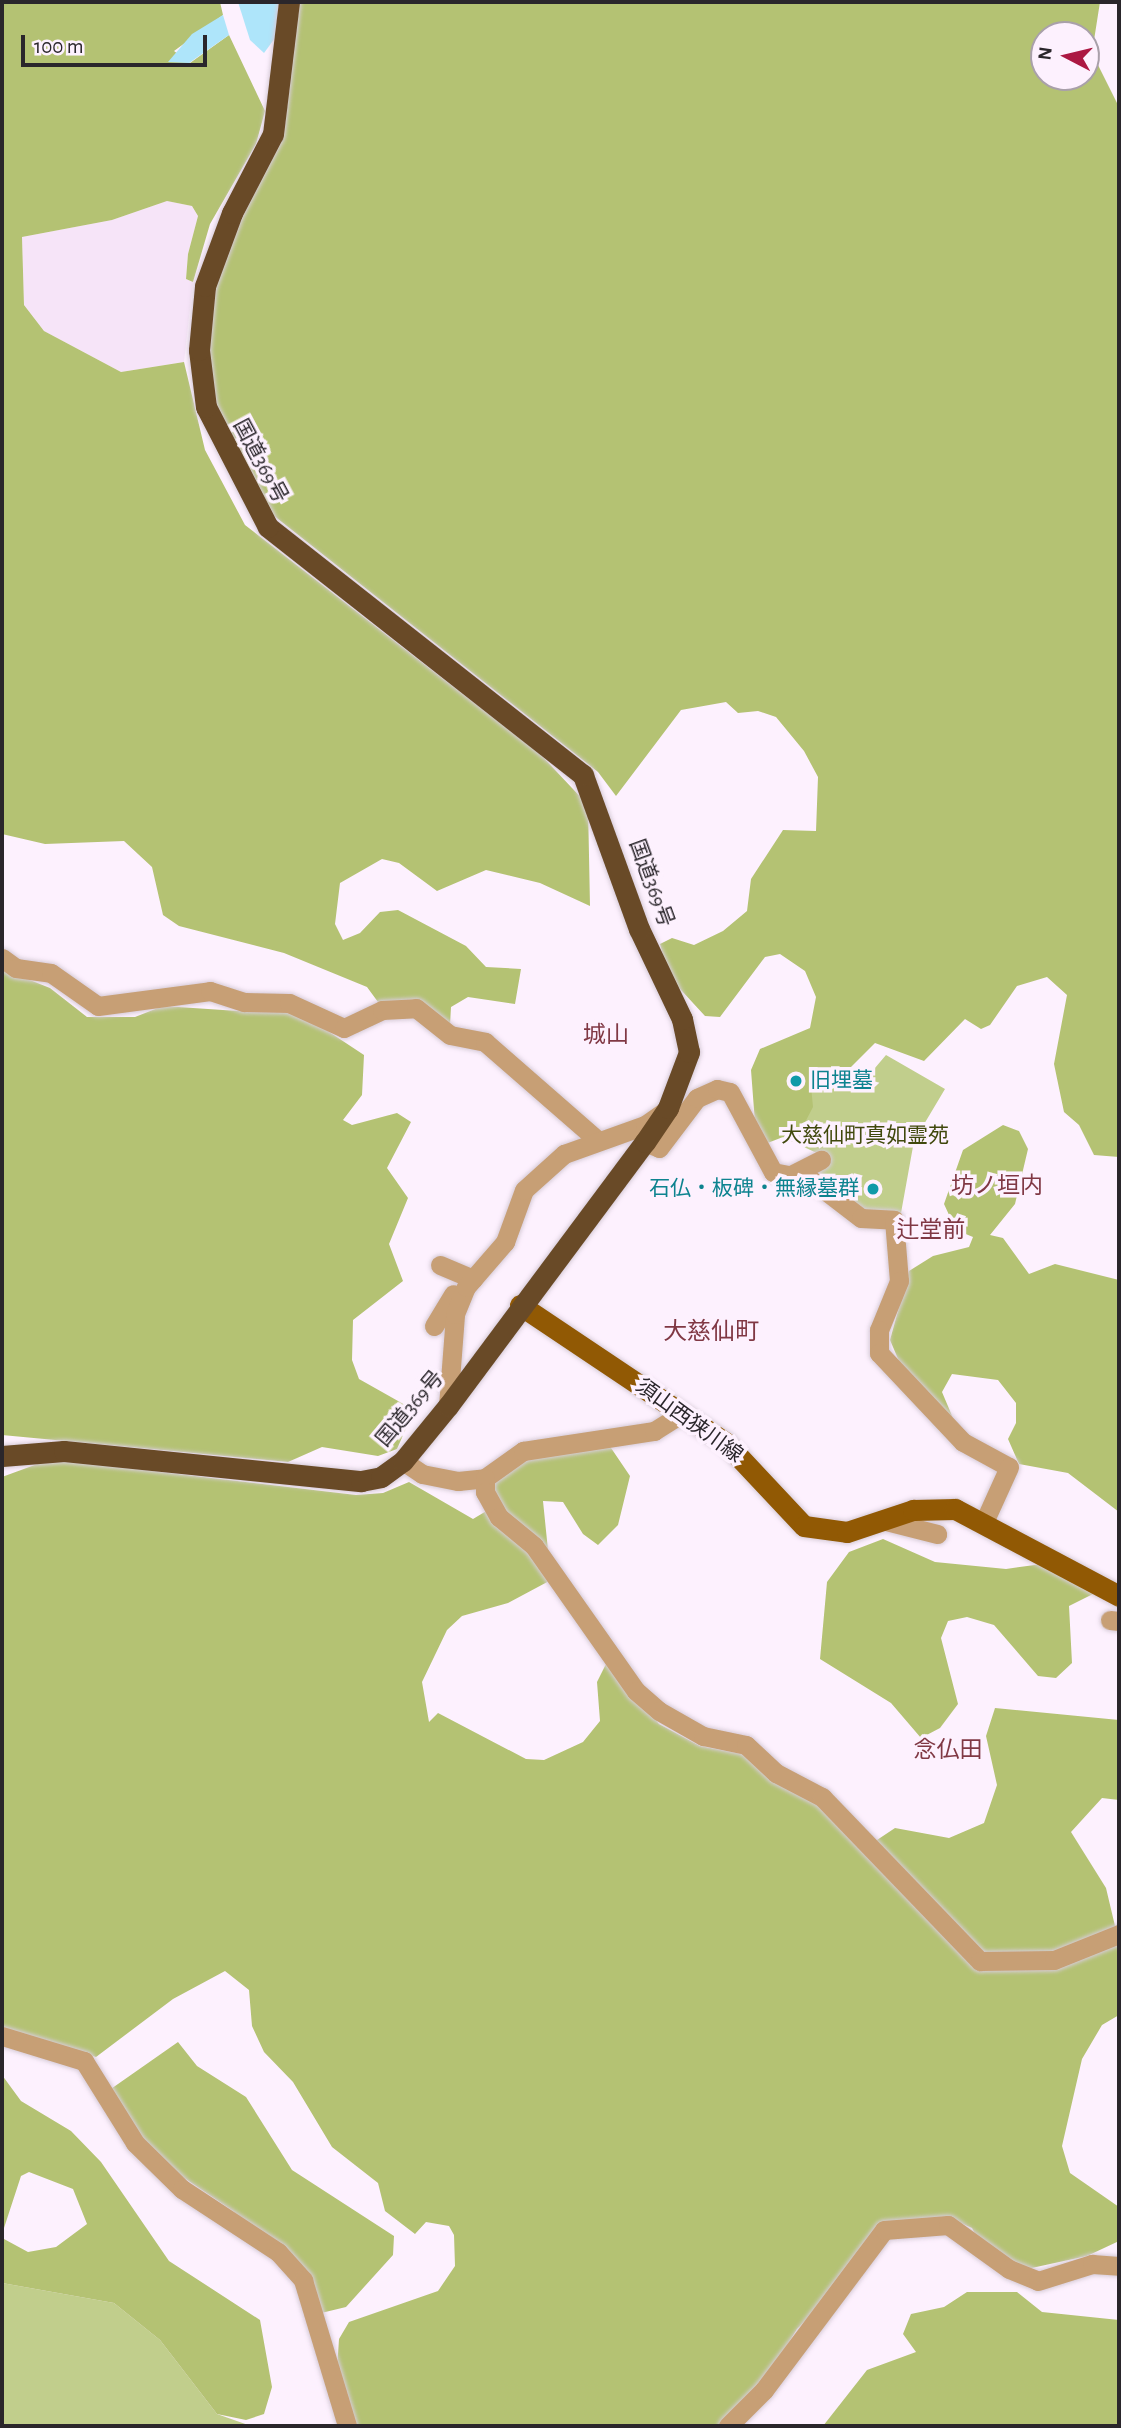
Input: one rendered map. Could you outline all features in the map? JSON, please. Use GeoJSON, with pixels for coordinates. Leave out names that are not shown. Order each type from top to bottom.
{"type":"FeatureCollection","features":[{"type":"Feature","properties":{"kind":"highway","name":"国道369号"},"geometry":{"type":"LineString","coordinates":[[2,1456],[64,1451],[361,1481],[403,1461],[448,1406],[520,1305],[645,1142],[668,1108],[689,1052],[682,1019],[639,929],[583,775],[268,527],[224,453],[206,407],[198,351],[205,286],[232,213],[273,134],[289,2]]}},
{"type":"Feature","properties":{"kind":"main road","name":"須山西狭川線"},"geometry":{"type":"LineString","coordinates":[[520,1305],[724,1442],[804,1526],[847,1532],[936,1507],[985,1520],[1119,1596]]}},
{"type":"Feature","properties":{"kind":"street"},"geometry":{"type":"LineString","coordinates":[[2,958],[16,968],[51,973],[98,1006],[210,991],[244,1002],[289,1003],[344,1028],[382,1010],[416,1009],[450,1035],[485,1042],[596,1139]]}},
{"type":"Feature","properties":{"kind":"street"},"geometry":{"type":"LineString","coordinates":[[645,1142],[659,1148],[697,1098],[717,1089],[730,1092],[743,1107],[762,1161],[789,1176],[810,1179],[861,1218],[894,1220],[899,1281],[879,1331],[879,1353],[962,1442],[1010,1467],[985,1520]]}},
{"type":"Feature","properties":{"kind":"street"},"geometry":{"type":"LineString","coordinates":[[448,1406],[455,1314],[469,1283],[505,1242],[524,1190],[564,1154],[596,1139],[645,1125],[668,1108]]}},
{"type":"Feature","properties":{"kind":"street"},"geometry":{"type":"LineString","coordinates":[[789,1176],[821,1160]]}},
{"type":"Feature","properties":{"kind":"street"},"geometry":{"type":"LineString","coordinates":[[440,1265],[469,1283]]}},
{"type":"Feature","properties":{"kind":"street"},"geometry":{"type":"LineString","coordinates":[[434,1326],[456,1290],[469,1283]]}},
{"type":"Feature","properties":{"kind":"street"},"geometry":{"type":"LineString","coordinates":[[403,1461],[422,1474],[458,1481],[485,1478],[523,1451],[654,1431],[681,1414]]}},
{"type":"Feature","properties":{"kind":"street"},"geometry":{"type":"LineString","coordinates":[[485,1478],[485,1492],[499,1517],[534,1546],[636,1690],[670,1717],[703,1736],[746,1745],[776,1773],[822,1797],[980,1961],[1054,1960],[1119,1934]]}},
{"type":"Feature","properties":{"kind":"street"},"geometry":{"type":"LineString","coordinates":[[882,1520],[937,1534]]}},
{"type":"Feature","properties":{"kind":"street"},"geometry":{"type":"LineString","coordinates":[[1003,1548],[1035,1558],[1043,1554]]}},
{"type":"Feature","properties":{"kind":"street"},"geometry":{"type":"LineString","coordinates":[[2,2036],[84,2061],[135,2143],[182,2189],[286,2261],[303,2280],[347,2426]]}},
{"type":"Feature","properties":{"kind":"street"},"geometry":{"type":"LineString","coordinates":[[727,2426],[764,2389],[884,2230],[948,2225],[1009,2269],[1038,2281],[1092,2264],[1119,2266]]}},
{"type":"Feature","properties":{"kind":"shaded area"},"geometry":{"type":"Polygon","coordinates":[[[167,201],[192,206],[198,216],[188,254],[186,279],[193,282],[184,362],[121,372],[44,331],[24,305],[22,237],[112,220],[167,201]]]}},
{"type":"Feature","properties":{"kind":"green space"},"geometry":{"type":"Polygon","coordinates":[[[2,2],[220,2],[223,15],[174,51],[190,63],[229,35],[265,111],[256,144],[210,224],[193,282],[186,279],[188,254],[198,216],[192,206],[167,201],[112,220],[22,237],[24,305],[44,331],[121,372],[184,362],[205,450],[245,525],[540,754],[588,805],[590,906],[540,883],[486,870],[437,891],[399,863],[382,859],[340,883],[335,924],[343,940],[360,933],[380,912],[398,910],[466,946],[486,967],[521,969],[515,1004],[468,997],[451,1007],[450,1025],[378,1002],[367,987],[284,953],[179,926],[163,915],[152,867],[124,841],[45,844],[2,834],[2,2]]]}},
{"type":"Feature","properties":{"kind":"green space"},"geometry":{"type":"Polygon","coordinates":[[[296,2],[1100,2],[1097,21],[1030,21],[1030,91],[1100,91],[1100,69],[1119,107],[1119,1157],[1094,1155],[1079,1125],[1064,1112],[1054,1064],[1067,995],[1047,977],[1017,986],[990,1025],[981,1029],[965,1019],[924,1061],[875,1043],[846,1072],[811,1086],[813,1107],[801,1130],[765,1144],[755,1123],[751,1070],[760,1049],[810,1028],[816,997],[805,971],[780,954],[765,957],[720,1017],[705,1016],[669,977],[660,944],[672,938],[694,945],[723,931],[747,911],[751,879],[783,830],[816,831],[818,777],[804,751],[776,717],[758,711],[738,713],[726,702],[681,710],[616,796],[598,772],[273,515],[210,399],[206,322],[214,278],[285,128],[296,2]]]}},
{"type":"Feature","properties":{"kind":"green space"},"geometry":{"type":"Polygon","coordinates":[[[2,969],[50,988],[87,1017],[135,1017],[163,1006],[238,1011],[263,1006],[302,1014],[364,1055],[362,1095],[343,1120],[352,1125],[397,1113],[411,1122],[387,1168],[408,1198],[389,1244],[403,1281],[353,1320],[352,1360],[359,1379],[414,1410],[397,1449],[378,1456],[322,1447],[288,1462],[2,1435],[2,969]]]}},
{"type":"Feature","properties":{"kind":"green space","name":"大慈仙町真如霊苑"},"geometry":{"type":"Polygon","coordinates":[[[886,1055],[945,1089],[914,1141],[901,1213],[861,1210],[818,1179],[819,1154],[780,1136],[800,1059],[858,1088],[886,1055]]]}},
{"type":"Feature","properties":{"kind":"green space"},"geometry":{"type":"Polygon","coordinates":[[[1003,1125],[1019,1131],[1028,1149],[1015,1204],[990,1235],[1003,1238],[1029,1274],[1055,1264],[1119,1280],[1119,1512],[1068,1473],[1019,1464],[1008,1439],[1016,1423],[1016,1403],[998,1380],[952,1374],[942,1392],[955,1423],[901,1366],[890,1340],[909,1271],[933,1256],[969,1247],[973,1237],[956,1230],[944,1204],[963,1150],[1003,1125]]]}},
{"type":"Feature","properties":{"kind":"green space"},"geometry":{"type":"Polygon","coordinates":[[[609,1445],[630,1476],[618,1525],[598,1545],[583,1534],[563,1502],[543,1501],[551,1580],[508,1603],[462,1616],[447,1630],[422,1682],[429,1722],[438,1713],[526,1759],[544,1760],[583,1742],[600,1721],[597,1682],[608,1660],[659,1724],[700,1746],[742,1754],[874,1842],[895,1828],[949,1838],[984,1823],[997,1785],[986,1736],[995,1708],[1119,1720],[1119,1800],[1102,1798],[1071,1832],[1106,1888],[1115,1926],[1119,1924],[1119,2015],[1102,2025],[1082,2059],[1062,2146],[1070,2173],[1119,2207],[1119,2241],[1087,2256],[1027,2269],[983,2249],[972,2228],[947,2217],[871,2237],[843,2284],[797,2329],[763,2385],[720,2426],[356,2426],[337,2369],[339,2339],[349,2322],[438,2291],[455,2266],[454,2235],[449,2226],[426,2222],[415,2234],[385,2211],[378,2183],[332,2147],[293,2082],[264,2052],[252,2026],[249,1990],[225,1971],[173,1999],[96,2057],[2,2028],[2,1477],[51,1459],[356,1495],[383,1493],[409,1482],[473,1519],[488,1510],[496,1480],[528,1457],[609,1445]]]}},
{"type":"Feature","properties":{"kind":"green space"},"geometry":{"type":"Polygon","coordinates":[[[883,1539],[935,1562],[1006,1569],[1042,1564],[1095,1593],[1069,1606],[1072,1663],[1056,1678],[1038,1676],[994,1625],[967,1617],[948,1621],[941,1638],[958,1704],[940,1728],[921,1738],[891,1703],[820,1659],[827,1582],[849,1552],[883,1539]]]}},
{"type":"Feature","properties":{"kind":"green space"},"geometry":{"type":"Polygon","coordinates":[[[178,2042],[197,2066],[246,2097],[292,2170],[394,2236],[393,2255],[346,2307],[317,2314],[307,2276],[233,2211],[162,2163],[108,2091],[178,2042]]]}},
{"type":"Feature","properties":{"kind":"green space"},"geometry":{"type":"Polygon","coordinates":[[[2,2075],[21,2101],[71,2131],[101,2162],[169,2261],[260,2320],[272,2387],[264,2414],[246,2420],[217,2414],[160,2340],[114,2303],[2,2283],[2,2075]],[[29,2172],[21,2176],[4,2228],[4,2239],[28,2252],[56,2247],[87,2224],[73,2189],[29,2172]]]}},
{"type":"Feature","properties":{"kind":"green space"},"geometry":{"type":"Polygon","coordinates":[[[2,2283],[114,2303],[160,2340],[217,2414],[251,2426],[2,2426],[2,2283]]]}},
{"type":"Feature","properties":{"kind":"green space"},"geometry":{"type":"Polygon","coordinates":[[[967,2292],[1017,2292],[1042,2312],[1119,2320],[1119,2426],[823,2426],[867,2370],[916,2352],[903,2334],[911,2314],[944,2307],[967,2292]]]}},
{"type":"Feature","properties":{"kind":"water"},"geometry":{"type":"Polygon","coordinates":[[[238,2],[281,2],[278,34],[264,53],[250,40],[238,2]]]}},
{"type":"Feature","properties":{"kind":"water"},"geometry":{"type":"Polygon","coordinates":[[[223,15],[229,35],[189,63],[168,62],[192,34],[223,15]]]}},
{"type":"Feature","properties":{"kind":"place","name":"旧埋墓"},"geometry":{"type":"Point","coordinates":[796,1081]}},
{"type":"Feature","properties":{"kind":"place","name":"石仏・板碑・無縁墓群"},"geometry":{"type":"Point","coordinates":[873,1189]}},
{"type":"Feature","properties":{"kind":"district","name":"城山"},"geometry":{"type":"Point","coordinates":[606,1036]}},
{"type":"Feature","properties":{"kind":"district","name":"坊ノ垣内"},"geometry":{"type":"Point","coordinates":[997,1187]}},
{"type":"Feature","properties":{"kind":"district","name":"辻堂前"},"geometry":{"type":"Point","coordinates":[931,1231]}},
{"type":"Feature","properties":{"kind":"district","name":"大慈仙町"},"geometry":{"type":"Point","coordinates":[711,1333]}},
{"type":"Feature","properties":{"kind":"district","name":"念仏田"},"geometry":{"type":"Point","coordinates":[948,1751]}}]}
